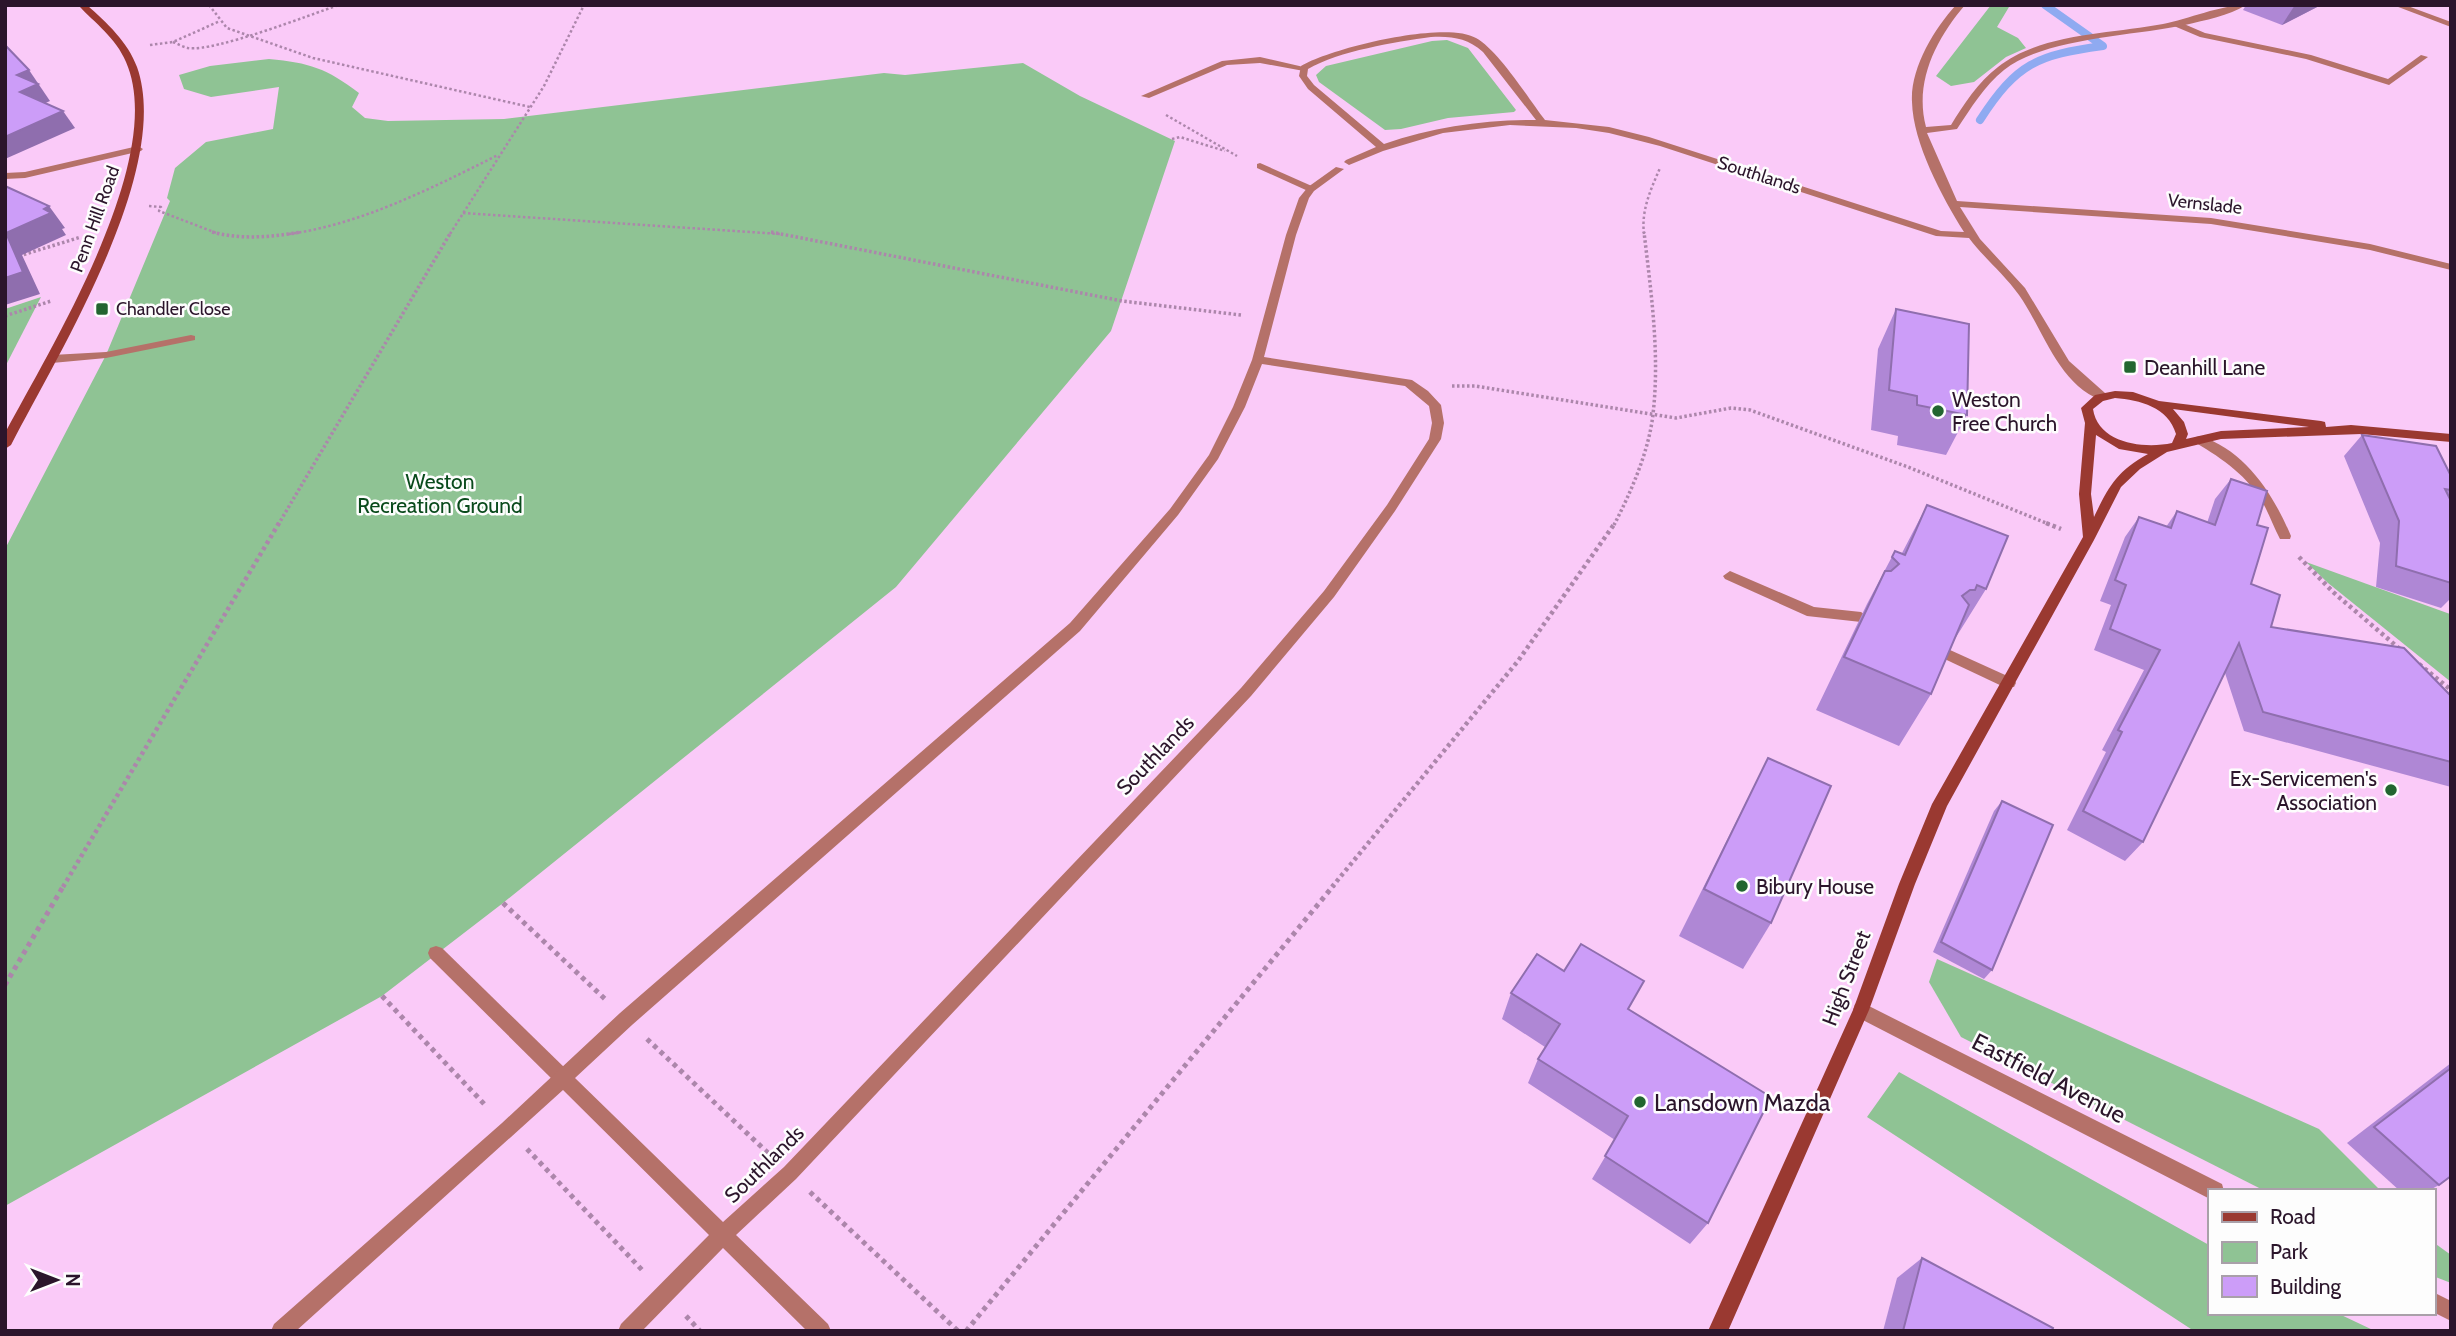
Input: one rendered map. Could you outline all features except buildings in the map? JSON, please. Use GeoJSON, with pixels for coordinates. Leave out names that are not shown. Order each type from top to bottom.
{"type":"FeatureCollection","features":[{"type":"Feature","properties":{"kind":"street","name":"Penn Hill Road"},"geometry":{"type":"LineString","coordinates":[[6,442],[88,288],[120,206],[138,149],[141,121],[134,71],[125,50],[111,32],[82,5]]}},
{"type":"Feature","properties":{"kind":"street"},"geometry":{"type":"LineString","coordinates":[[1945,5],[1959,7],[1941,31],[1922,72],[1916,100],[1921,130],[1953,204],[1972,235],[2020,290],[2063,361],[2076,377],[2101,396]]}},
{"type":"Feature","properties":{"kind":"street"},"geometry":{"type":"LineString","coordinates":[[1921,130],[1954,127],[1974,94],[2018,57],[2044,47],[2177,24],[2242,5]]}},
{"type":"Feature","properties":{"kind":"street"},"geometry":{"type":"LineString","coordinates":[[2397,5],[2451,25]]}},
{"type":"Feature","properties":{"kind":"street"},"geometry":{"type":"LineString","coordinates":[[2177,24],[2203,35],[2308,57],[2389,82],[2424,57]]}},
{"type":"Feature","properties":{"kind":"street"},"geometry":{"type":"LineString","coordinates":[[1146,96],[1225,63],[1260,60],[1304,68],[1320,59],[1431,34],[1464,36],[1477,41],[1486,50],[1543,123]]}},
{"type":"Feature","properties":{"kind":"street"},"geometry":{"type":"LineString","coordinates":[[1304,68],[1303,76],[1311,87],[1382,147]]}},
{"type":"Feature","properties":{"kind":"street","name":"Southlands"},"geometry":{"type":"LineString","coordinates":[[281,1331],[508,1129],[626,1019],[1076,627],[1174,512],[1214,456],[1239,407],[1258,360],[1291,235],[1304,198],[1311,189],[1344,165],[1382,147],[1455,127],[1511,122],[1608,130],[1676,148],[1940,234],[1972,235]]}},
{"type":"Feature","properties":{"kind":"street"},"geometry":{"type":"LineString","coordinates":[[5,176],[25,175],[138,149]]}},
{"type":"Feature","properties":{"kind":"street"},"geometry":{"type":"LineString","coordinates":[[1260,166],[1311,189]]}},
{"type":"Feature","properties":{"kind":"street","name":"Vernslade"},"geometry":{"type":"LineString","coordinates":[[1953,204],[2211,221],[2334,240],[2451,267]]}},
{"type":"Feature","properties":{"kind":"street"},"geometry":{"type":"LineString","coordinates":[[52,359],[106,355],[191,338]]}},
{"type":"Feature","properties":{"kind":"street"},"geometry":{"type":"LineString","coordinates":[[1258,360],[1387,378],[1408,383],[1424,394]]}},
{"type":"Feature","properties":{"kind":"street","name":"Southlands"},"geometry":{"type":"LineString","coordinates":[[628,1331],[723,1234],[790,1173],[1246,692],[1329,594],[1391,508],[1435,439],[1438,423],[1435,405],[1424,394]]}},
{"type":"Feature","properties":{"kind":"street"},"geometry":{"type":"LineString","coordinates":[[2088,539],[2085,494],[2091,423],[2087,408],[2101,396],[2130,395],[2156,404],[2361,430],[2451,438]]}},
{"type":"Feature","properties":{"kind":"street"},"geometry":{"type":"LineString","coordinates":[[2156,404],[2179,421],[2183,431],[2182,440],[2176,447]]}},
{"type":"Feature","properties":{"kind":"street"},"geometry":{"type":"LineString","coordinates":[[2091,423],[2100,433],[2129,448],[2161,452],[2200,439],[2221,436],[2361,430]]}},
{"type":"Feature","properties":{"kind":"street"},"geometry":{"type":"LineString","coordinates":[[2200,439],[2245,468],[2271,503],[2285,536]]}},
{"type":"Feature","properties":{"kind":"street","name":"High Street"},"geometry":{"type":"LineString","coordinates":[[1718,1331],[1861,1010],[1906,884],[1940,804],[2116,485],[2136,466],[2161,452]]}},
{"type":"Feature","properties":{"kind":"street"},"geometry":{"type":"LineString","coordinates":[[1730,576],[1812,612],[1861,617]]}},
{"type":"Feature","properties":{"kind":"street"},"geometry":{"type":"LineString","coordinates":[[1939,650],[2009,683]]}},
{"type":"Feature","properties":{"kind":"street"},"geometry":{"type":"LineString","coordinates":[[436,953],[563,1078]]}},
{"type":"Feature","properties":{"kind":"street","name":"Eastfield Avenue"},"geometry":{"type":"LineString","coordinates":[[1861,1010],[2211,1189]]}},
{"type":"Feature","properties":{"kind":"street","name":"Southlands"},"geometry":{"type":"LineString","coordinates":[[563,1078],[821,1331]]}},
{"type":"Feature","properties":{"kind":"street"},"geometry":{"type":"LineString","coordinates":[[2435,1304],[2451,1311]]}},
{"type":"Feature","properties":{"kind":"path"},"geometry":{"type":"LineString","coordinates":[[209,5],[228,28],[313,58],[530,107]]}},
{"type":"Feature","properties":{"kind":"path"},"geometry":{"type":"LineString","coordinates":[[173,42],[189,48],[251,35],[339,5]]}},
{"type":"Feature","properties":{"kind":"path"},"geometry":{"type":"LineString","coordinates":[[5,985],[463,214],[530,107],[575,29],[584,5]]}},
{"type":"Feature","properties":{"kind":"path"},"geometry":{"type":"LineString","coordinates":[[155,45],[173,42],[220,21]]}},
{"type":"Feature","properties":{"kind":"path"},"geometry":{"type":"LineString","coordinates":[[1146,96],[1139,99],[1232,153],[1260,166]]}},
{"type":"Feature","properties":{"kind":"path"},"geometry":{"type":"LineString","coordinates":[[1172,139],[1180,138],[1232,153]]}},
{"type":"Feature","properties":{"kind":"path"},"geometry":{"type":"LineString","coordinates":[[966,1331],[1518,661],[1615,523],[1641,461],[1653,415],[1654,312],[1643,225],[1648,195],[1657,171],[1676,148]]}},
{"type":"Feature","properties":{"kind":"path"},"geometry":{"type":"LineString","coordinates":[[120,206],[161,207],[159,211],[214,233],[270,237],[298,233],[371,212],[433,187],[499,155]]}},
{"type":"Feature","properties":{"kind":"path"},"geometry":{"type":"LineString","coordinates":[[463,214],[768,232],[1122,301],[1270,319]]}},
{"type":"Feature","properties":{"kind":"path"},"geometry":{"type":"LineString","coordinates":[[19,256],[112,228]]}},
{"type":"Feature","properties":{"kind":"path"},"geometry":{"type":"LineString","coordinates":[[1424,394],[1459,384],[1676,418],[1731,408],[1766,414],[2088,539]]}},
{"type":"Feature","properties":{"kind":"path"},"geometry":{"type":"LineString","coordinates":[[2285,536],[2296,554],[2333,592],[2451,690]]}},
{"type":"Feature","properties":{"kind":"path"},"geometry":{"type":"LineString","coordinates":[[503,903],[958,1331]]}},
{"type":"Feature","properties":{"kind":"path"},"geometry":{"type":"LineString","coordinates":[[382,996],[700,1331]]}},
{"type":"Feature","properties":{"kind":"green space"},"geometry":{"type":"Polygon","coordinates":[[[1991,5],[2017,5],[2009,7],[1997,27],[2018,38],[2026,48],[2006,57],[1974,82],[1951,86],[1936,76],[1991,5]]]}},
{"type":"Feature","properties":{"kind":"green space"},"geometry":{"type":"Polygon","coordinates":[[[1447,40],[1468,48],[1516,110],[1514,112],[1448,118],[1385,130],[1319,82],[1316,75],[1326,66],[1432,41],[1447,40]]]}},
{"type":"Feature","properties":{"kind":"green space","name":"Weston Recreation Ground"},"geometry":{"type":"Polygon","coordinates":[[[269,59],[296,62],[327,72],[359,93],[352,107],[365,118],[388,121],[504,119],[884,73],[905,75],[1023,63],[1080,96],[1175,141],[1111,331],[896,587],[503,903],[382,996],[5,1206],[5,549],[106,355],[170,201],[167,198],[175,168],[206,142],[273,129],[279,87],[211,97],[184,89],[179,75],[210,66],[269,59]]]}},
{"type":"Feature","properties":{"kind":"green space"},"geometry":{"type":"Polygon","coordinates":[[[41,297],[5,367],[5,309],[41,297]]]}},
{"type":"Feature","properties":{"kind":"green space"},"geometry":{"type":"Polygon","coordinates":[[[2306,562],[2450,614],[2451,682],[2328,583],[2306,562]]]}},
{"type":"Feature","properties":{"kind":"green space"},"geometry":{"type":"Polygon","coordinates":[[[1937,959],[2319,1129],[2379,1189],[2261,1189],[1961,1037],[1929,982],[1937,959]]]}},
{"type":"Feature","properties":{"kind":"green space"},"geometry":{"type":"Polygon","coordinates":[[[1899,1072],[2208,1244],[2208,1315],[2341,1315],[2375,1331],[2194,1331],[1867,1117],[1899,1072]]]}},
{"type":"Feature","properties":{"kind":"green space"},"geometry":{"type":"Polygon","coordinates":[[[2435,1243],[2451,1255],[2451,1283],[2435,1277],[2435,1243]]]}},
{"type":"Feature","properties":{"kind":"waterway"},"geometry":{"type":"LineString","coordinates":[[1980,120],[2006,86],[2031,65],[2061,53],[2103,46],[2045,5]]}},
{"type":"Feature","properties":{"kind":"place","name":"Chandler Close"},"geometry":{"type":"Point","coordinates":[102,309]}},
{"type":"Feature","properties":{"kind":"place","name":"Deanhill Lane"},"geometry":{"type":"Point","coordinates":[2130,367]}},
{"type":"Feature","properties":{"kind":"place","name":"Weston Free Church"},"geometry":{"type":"Point","coordinates":[1938,411]}},
{"type":"Feature","properties":{"kind":"place","name":"Ex-Servicemen's Association"},"geometry":{"type":"Point","coordinates":[2391,790]}},
{"type":"Feature","properties":{"kind":"place","name":"Bibury House"},"geometry":{"type":"Point","coordinates":[1742,886]}},
{"type":"Feature","properties":{"kind":"place","name":"Lansdown Mazda"},"geometry":{"type":"Point","coordinates":[1640,1102]}}]}
